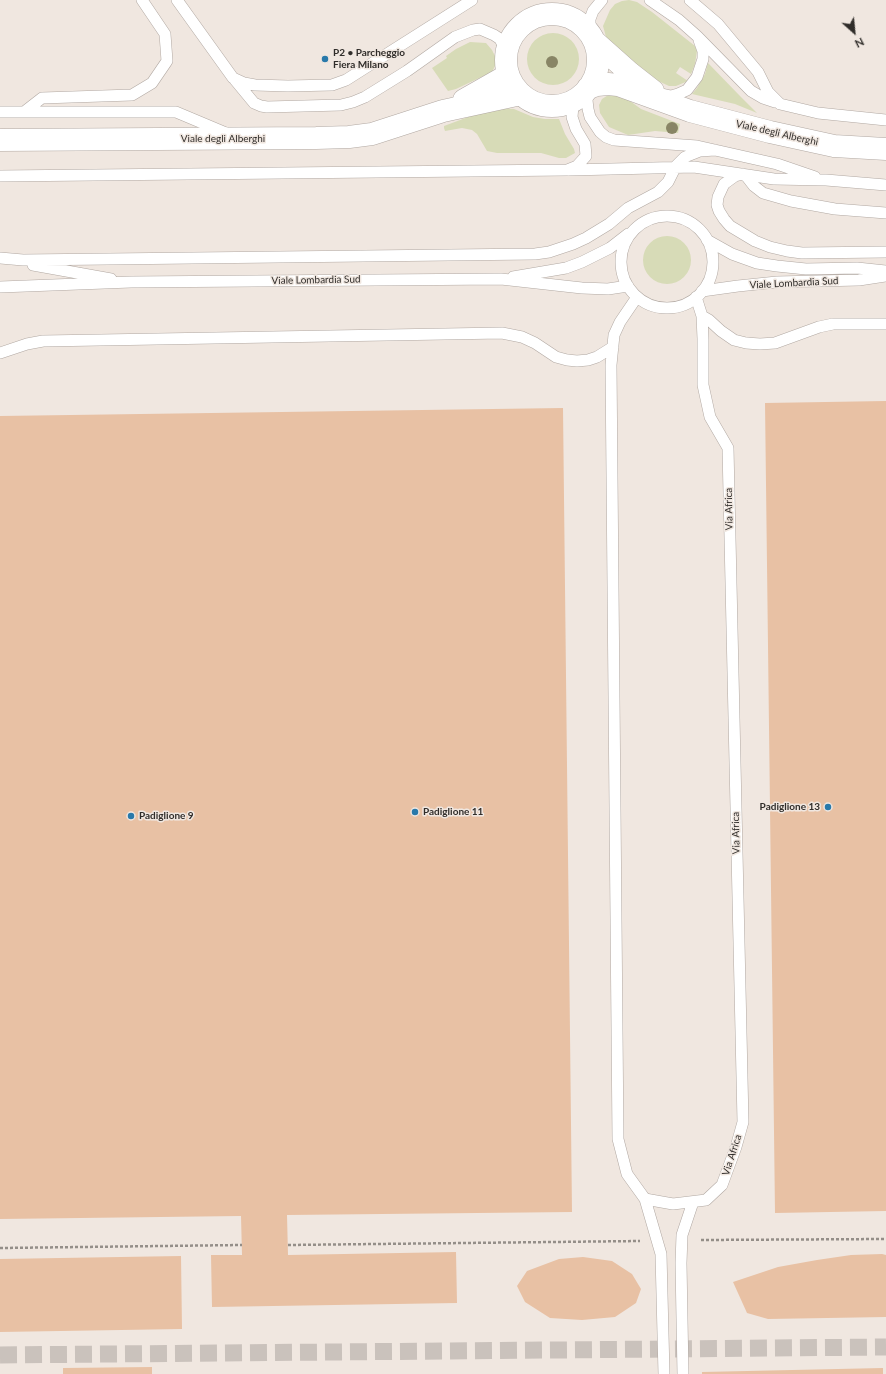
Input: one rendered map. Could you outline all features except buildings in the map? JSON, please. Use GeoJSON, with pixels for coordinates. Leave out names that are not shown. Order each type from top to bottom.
{"type":"FeatureCollection","features":[{"type":"Feature","properties":{"kind":"street"},"geometry":{"type":"LineString","coordinates":[[545,14],[561,15],[576,20],[585,28],[594,41],[598,64],[594,77],[584,92],[558,106],[544,106],[532,102],[521,94],[513,85],[508,75],[506,53],[511,39],[518,29],[530,19],[545,14]]}},
{"type":"Feature","properties":{"kind":"street","name":"Viale degli Alberghi"},"geometry":{"type":"LineString","coordinates":[[594,41],[630,73],[670,104]]}},
{"type":"Feature","properties":{"kind":"street","name":"Viale degli Alberghi"},"geometry":{"type":"LineString","coordinates":[[443,111],[508,75]]}},
{"type":"Feature","properties":{"kind":"street","name":"Viale degli Alberghi"},"geometry":{"type":"LineString","coordinates":[[584,92],[598,85],[618,85],[697,113],[806,141],[834,146],[886,150]]}},
{"type":"Feature","properties":{"kind":"street","name":"Viale degli Alberghi"},"geometry":{"type":"LineString","coordinates":[[0,140],[349,137],[372,134],[443,111],[521,94]]}},
{"type":"Feature","properties":{"kind":"lane"},"geometry":{"type":"LineString","coordinates":[[24,112],[42,98],[132,96],[152,83],[167,62],[164,34],[142,0]]}},
{"type":"Feature","properties":{"kind":"lane"},"geometry":{"type":"LineString","coordinates":[[177,0],[233,78],[254,103],[267,107],[341,105],[353,102],[365,97],[407,71],[455,37],[473,30],[480,29],[500,39],[506,53]]}},
{"type":"Feature","properties":{"kind":"lane"},"geometry":{"type":"LineString","coordinates":[[233,78],[255,86],[332,85],[339,83],[472,0]]}},
{"type":"Feature","properties":{"kind":"lane"},"geometry":{"type":"LineString","coordinates":[[594,41],[590,28],[590,19],[593,11],[602,0]]}},
{"type":"Feature","properties":{"kind":"lane"},"geometry":{"type":"LineString","coordinates":[[650,0],[679,20],[697,36],[751,91],[763,98],[780,104],[818,113],[886,120]]}},
{"type":"Feature","properties":{"kind":"lane"},"geometry":{"type":"LineString","coordinates":[[690,0],[718,24],[758,72],[768,92],[780,104]]}},
{"type":"Feature","properties":{"kind":"lane"},"geometry":{"type":"LineString","coordinates":[[652,90],[671,96],[687,90],[692,85],[700,70],[703,59],[703,51],[697,36]]}},
{"type":"Feature","properties":{"kind":"lane"},"geometry":{"type":"LineString","coordinates":[[584,92],[588,109],[595,125],[606,137],[614,140],[678,144],[715,150],[777,164],[826,180]]}},
{"type":"Feature","properties":{"kind":"lane"},"geometry":{"type":"LineString","coordinates":[[567,170],[577,166],[586,156],[586,144],[576,129],[572,117],[573,106],[584,92]]}},
{"type":"Feature","properties":{"kind":"lane"},"geometry":{"type":"LineString","coordinates":[[0,112],[176,112],[237,138]]}},
{"type":"Feature","properties":{"kind":"lane"},"geometry":{"type":"LineString","coordinates":[[0,258],[22,260],[535,254],[548,252],[573,244],[600,230],[628,208],[658,192],[668,182],[676,166],[685,157],[700,151],[715,150]]}},
{"type":"Feature","properties":{"kind":"lane"},"geometry":{"type":"LineString","coordinates":[[0,176],[567,170],[676,166],[694,167],[774,179],[826,180],[886,185]]}},
{"type":"Feature","properties":{"kind":"lane"},"geometry":{"type":"LineString","coordinates":[[743,174],[763,193],[791,201],[835,209],[886,213]]}},
{"type":"Feature","properties":{"kind":"lane"},"geometry":{"type":"LineString","coordinates":[[743,174],[735,176],[724,184],[718,197],[717,205],[719,211],[730,226],[755,241],[775,249],[802,253],[886,252]]}},
{"type":"Feature","properties":{"kind":"lane"},"geometry":{"type":"LineString","coordinates":[[672,216],[686,220],[698,228],[707,240],[712,253],[712,266],[709,279],[699,294],[682,305],[667,308],[651,305],[638,297],[628,286],[622,273],[621,258],[624,244],[632,232],[643,222],[657,217],[672,216]]}},
{"type":"Feature","properties":{"kind":"lane","name":"Viale Lombardia Sud"},"geometry":{"type":"LineString","coordinates":[[501,279],[566,268],[610,248],[632,232]]}},
{"type":"Feature","properties":{"kind":"lane","name":"Viale Lombardia Sud"},"geometry":{"type":"LineString","coordinates":[[707,240],[732,254],[757,263],[806,269],[858,268],[886,271]]}},
{"type":"Feature","properties":{"kind":"lane","name":"Viale Lombardia Sud"},"geometry":{"type":"LineString","coordinates":[[0,258],[131,282]]}},
{"type":"Feature","properties":{"kind":"lane","name":"Viale Lombardia Sud"},"geometry":{"type":"LineString","coordinates":[[699,294],[738,286],[777,282],[859,280],[886,276]]}},
{"type":"Feature","properties":{"kind":"lane","name":"Viale Lombardia Sud"},"geometry":{"type":"LineString","coordinates":[[0,287],[131,282],[501,279],[582,288],[608,289],[628,286]]}},
{"type":"Feature","properties":{"kind":"lane","name":"Via Africa"},"geometry":{"type":"LineString","coordinates":[[645,1199],[673,1204],[706,1200],[722,1184],[736,1147],[743,1122],[728,448],[710,417],[703,385],[702,316],[699,294]]}},
{"type":"Feature","properties":{"kind":"lane"},"geometry":{"type":"LineString","coordinates":[[638,297],[620,322],[614,335],[611,365],[618,1139],[627,1174],[645,1199],[661,1254],[664,1374]]}},
{"type":"Feature","properties":{"kind":"lane"},"geometry":{"type":"LineString","coordinates":[[702,316],[709,320],[721,332],[734,340],[746,344],[775,343],[819,327],[833,324],[886,324]]}},
{"type":"Feature","properties":{"kind":"lane"},"geometry":{"type":"LineString","coordinates":[[0,353],[27,344],[43,341],[502,333],[522,337],[536,343],[556,356],[572,361],[588,360],[597,357],[613,347]]}},
{"type":"Feature","properties":{"kind":"lane"},"geometry":{"type":"LineString","coordinates":[[683,1374],[681,1263],[682,1235],[693,1202]]}},
{"type":"Feature","properties":{"kind":"path"},"geometry":{"type":"LineString","coordinates":[[682,1241],[886,1238]]}},
{"type":"Feature","properties":{"kind":"path"},"geometry":{"type":"LineString","coordinates":[[288,1245],[658,1241]]}},
{"type":"Feature","properties":{"kind":"path"},"geometry":{"type":"LineString","coordinates":[[0,1248],[242,1245]]}},
{"type":"Feature","properties":{"kind":"green space"},"geometry":{"type":"Polygon","coordinates":[[[629,0],[637,2],[652,12],[695,46],[697,51],[695,64],[691,74],[680,67],[676,73],[688,81],[676,86],[669,86],[644,74],[606,37],[603,26],[610,10],[615,4],[629,0]]]}},
{"type":"Feature","properties":{"kind":"green space"},"geometry":{"type":"Polygon","coordinates":[[[548,33],[558,33],[567,37],[575,45],[579,54],[579,64],[575,73],[567,81],[558,85],[548,85],[539,81],[531,73],[527,64],[527,54],[531,45],[539,37],[548,33]]]}},
{"type":"Feature","properties":{"kind":"green space"},"geometry":{"type":"Polygon","coordinates":[[[470,42],[486,43],[495,56],[495,66],[492,72],[456,89],[448,91],[432,68],[447,58],[446,56],[456,49],[470,42]]]}},
{"type":"Feature","properties":{"kind":"green space"},"geometry":{"type":"Polygon","coordinates":[[[708,63],[757,113],[735,104],[692,94],[705,74],[708,63]]]}},
{"type":"Feature","properties":{"kind":"green space"},"geometry":{"type":"Polygon","coordinates":[[[613,92],[641,109],[680,124],[678,133],[655,131],[628,135],[609,127],[600,113],[599,105],[602,99],[613,92]]]}},
{"type":"Feature","properties":{"kind":"green space"},"geometry":{"type":"Polygon","coordinates":[[[501,108],[514,109],[533,117],[559,119],[575,153],[566,158],[559,158],[541,153],[497,153],[487,151],[477,134],[472,130],[462,128],[445,131],[444,126],[487,110],[501,108]]]}},
{"type":"Feature","properties":{"kind":"green space"},"geometry":{"type":"Polygon","coordinates":[[[662,236],[672,236],[681,240],[687,246],[690,251],[690,269],[681,280],[672,284],[662,284],[653,280],[647,274],[643,265],[643,255],[647,246],[653,240],[662,236]]]}},
{"type":"Feature","properties":{"kind":"tunnel"},"geometry":{"type":"LineString","coordinates":[[0,1355],[886,1347]]}},
{"type":"Feature","properties":{"kind":"place","name":"P2 • Parcheggio Fiera Milano"},"geometry":{"type":"Point","coordinates":[325,59]}},
{"type":"Feature","properties":{"kind":"place","name":"Padiglione 13"},"geometry":{"type":"Point","coordinates":[828,807]}},
{"type":"Feature","properties":{"kind":"place","name":"Padiglione 11"},"geometry":{"type":"Point","coordinates":[415,812]}},
{"type":"Feature","properties":{"kind":"place","name":"Padiglione 9"},"geometry":{"type":"Point","coordinates":[131,816]}}]}
